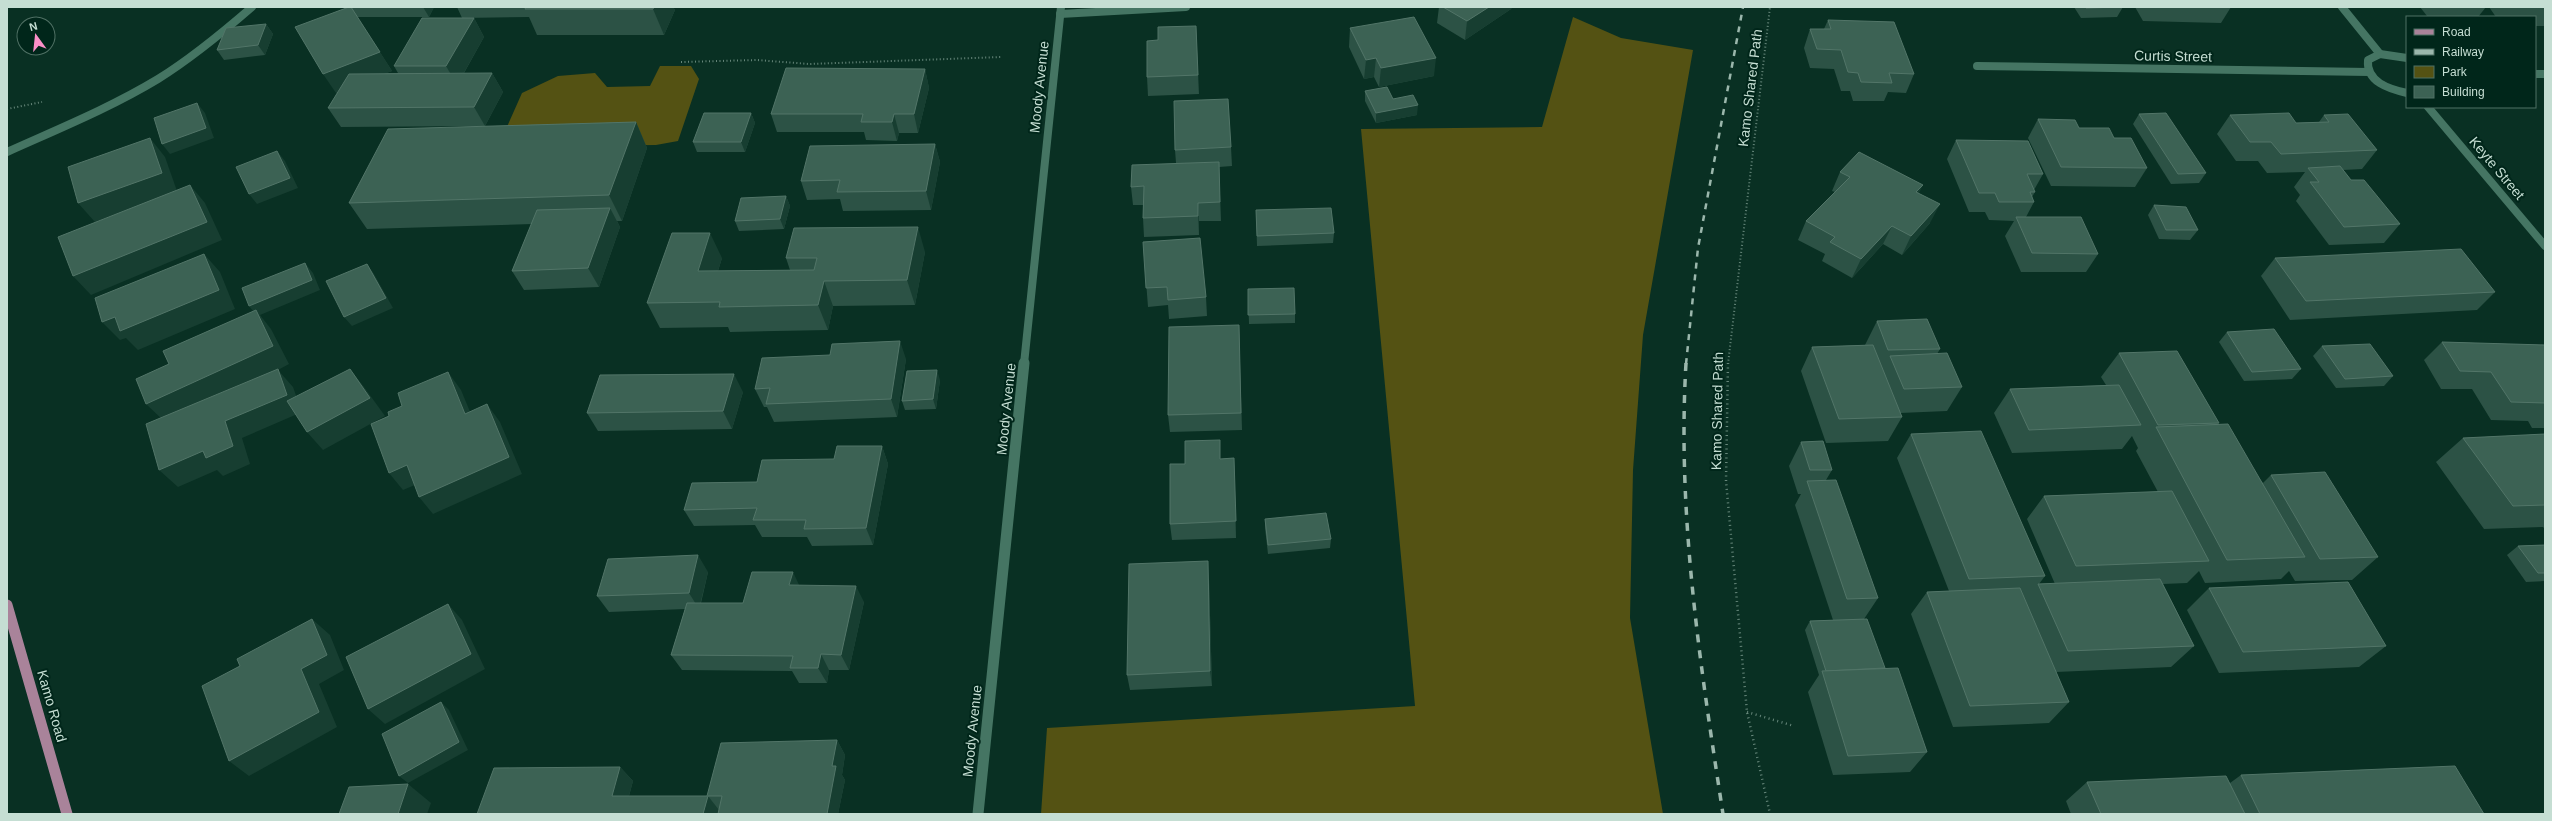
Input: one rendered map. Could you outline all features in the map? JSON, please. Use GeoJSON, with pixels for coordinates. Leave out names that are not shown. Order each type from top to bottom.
{"type":"FeatureCollection","features":[{"type":"Feature","properties":{"kind":"main road","name":"Kamo Road"},"geometry":{"type":"LineString","coordinates":[[7,605],[67,814]]}},
{"type":"Feature","properties":{"kind":"street"},"geometry":{"type":"LineString","coordinates":[[7,152],[115,102],[177,66],[225,31],[252,7]]}},
{"type":"Feature","properties":{"kind":"street"},"geometry":{"type":"LineString","coordinates":[[1061,11],[1186,7]]}},
{"type":"Feature","properties":{"kind":"street"},"geometry":{"type":"LineString","coordinates":[[2342,7],[2380,54]]}},
{"type":"Feature","properties":{"kind":"street","name":"Moody Avenue"},"geometry":{"type":"LineString","coordinates":[[978,814],[1061,11]]}},
{"type":"Feature","properties":{"kind":"street"},"geometry":{"type":"LineString","coordinates":[[2406,58],[2380,54],[2368,60],[2366,66],[2369,72],[2383,85],[2406,93]]}},
{"type":"Feature","properties":{"kind":"street","name":"Curtis Street"},"geometry":{"type":"LineString","coordinates":[[1977,66],[2369,72]]}},
{"type":"Feature","properties":{"kind":"street","name":"Keyte Street"},"geometry":{"type":"LineString","coordinates":[[2429,108],[2545,246]]}},
{"type":"Feature","properties":{"kind":"path","name":"Kamo Shared Path"},"geometry":{"type":"LineString","coordinates":[[1770,7],[1728,348],[1726,481],[1747,712],[1770,814]]}},
{"type":"Feature","properties":{"kind":"path"},"geometry":{"type":"LineString","coordinates":[[681,62],[757,60],[809,64],[1002,57]]}},
{"type":"Feature","properties":{"kind":"path"},"geometry":{"type":"LineString","coordinates":[[1747,712],[1794,726]]}},
{"type":"Feature","properties":{"kind":"green space"},"geometry":{"type":"Polygon","coordinates":[[[1573,17],[1621,38],[1693,50],[1643,335],[1633,470],[1630,618],[1663,814],[1041,814],[1047,728],[1415,706],[1361,129],[1542,127],[1573,17]]]}},
{"type":"Feature","properties":{"kind":"green space"},"geometry":{"type":"Polygon","coordinates":[[[660,66],[691,66],[699,79],[678,141],[656,145],[498,147],[522,93],[558,76],[595,73],[607,87],[650,86],[660,66]]]}},
{"type":"Feature","properties":{"kind":"building"},"geometry":{"type":"Polygon","coordinates":[[[351,7],[380,52],[323,74],[295,27],[351,7]]]}},
{"type":"Feature","properties":{"kind":"building"},"geometry":{"type":"Polygon","coordinates":[[[526,7],[654,7],[653,9],[525,9],[526,7]]]}},
{"type":"Feature","properties":{"kind":"building"},"geometry":{"type":"Polygon","coordinates":[[[1443,7],[1489,7],[1467,21],[1443,7]]]}},
{"type":"Feature","properties":{"kind":"building"},"geometry":{"type":"Polygon","coordinates":[[[2086,7],[2123,7],[2086,8],[2086,7]]]}},
{"type":"Feature","properties":{"kind":"building"},"geometry":{"type":"Polygon","coordinates":[[[1414,17],[1436,58],[1381,68],[1376,58],[1366,60],[1350,28],[1414,17]]]}},
{"type":"Feature","properties":{"kind":"building"},"geometry":{"type":"Polygon","coordinates":[[[422,18],[474,18],[446,66],[394,66],[422,18]]]}},
{"type":"Feature","properties":{"kind":"building"},"geometry":{"type":"Polygon","coordinates":[[[1828,20],[1894,22],[1914,74],[1889,73],[1892,83],[1861,82],[1858,73],[1848,72],[1841,50],[1817,49],[1810,29],[1831,29],[1828,20]]]}},
{"type":"Feature","properties":{"kind":"building"},"geometry":{"type":"Polygon","coordinates":[[[266,24],[258,45],[217,50],[226,28],[266,24]]]}},
{"type":"Feature","properties":{"kind":"building"},"geometry":{"type":"Polygon","coordinates":[[[1196,26],[1198,75],[1147,77],[1147,41],[1158,40],[1158,27],[1196,26]]]}},
{"type":"Feature","properties":{"kind":"building"},"geometry":{"type":"Polygon","coordinates":[[[786,68],[925,69],[914,114],[894,114],[892,122],[861,122],[863,114],[771,114],[786,68]]]}},
{"type":"Feature","properties":{"kind":"building"},"geometry":{"type":"Polygon","coordinates":[[[492,73],[474,107],[328,108],[349,74],[492,73]]]}},
{"type":"Feature","properties":{"kind":"building"},"geometry":{"type":"Polygon","coordinates":[[[1387,87],[1393,99],[1413,95],[1418,105],[1376,113],[1365,91],[1387,87]]]}},
{"type":"Feature","properties":{"kind":"building"},"geometry":{"type":"Polygon","coordinates":[[[1228,99],[1231,147],[1175,150],[1174,101],[1228,99]]]}},
{"type":"Feature","properties":{"kind":"building"},"geometry":{"type":"Polygon","coordinates":[[[197,103],[206,128],[162,144],[154,118],[197,103]]]}},
{"type":"Feature","properties":{"kind":"building"},"geometry":{"type":"Polygon","coordinates":[[[704,113],[751,113],[741,142],[693,142],[704,113]]]}},
{"type":"Feature","properties":{"kind":"building"},"geometry":{"type":"Polygon","coordinates":[[[2166,113],[2206,173],[2178,174],[2139,114],[2166,113]]]}},
{"type":"Feature","properties":{"kind":"building"},"geometry":{"type":"Polygon","coordinates":[[[2289,113],[2296,123],[2329,122],[2324,115],[2348,114],[2377,150],[2281,154],[2271,142],[2250,142],[2230,115],[2289,113]]]}},
{"type":"Feature","properties":{"kind":"building"},"geometry":{"type":"Polygon","coordinates":[[[2038,119],[2075,120],[2079,128],[2109,128],[2114,138],[2131,138],[2147,168],[2061,167],[2038,119]]]}},
{"type":"Feature","properties":{"kind":"building"},"geometry":{"type":"Polygon","coordinates":[[[636,122],[609,195],[349,203],[388,129],[636,122]]]}},
{"type":"Feature","properties":{"kind":"building"},"geometry":{"type":"Polygon","coordinates":[[[150,138],[162,173],[78,203],[68,167],[150,138]]]}},
{"type":"Feature","properties":{"kind":"building"},"geometry":{"type":"Polygon","coordinates":[[[1956,140],[2028,141],[2043,174],[2027,174],[2035,192],[2030,192],[2034,202],[1999,202],[1995,193],[1979,193],[1956,140]]]}},
{"type":"Feature","properties":{"kind":"building"},"geometry":{"type":"Polygon","coordinates":[[[935,144],[926,191],[837,192],[840,180],[801,181],[810,146],[935,144]]]}},
{"type":"Feature","properties":{"kind":"building"},"geometry":{"type":"Polygon","coordinates":[[[277,151],[290,178],[249,194],[236,167],[277,151]]]}},
{"type":"Feature","properties":{"kind":"building"},"geometry":{"type":"Polygon","coordinates":[[[1859,152],[1923,185],[1916,192],[1940,204],[1911,236],[1892,226],[1861,259],[1830,242],[1835,237],[1806,221],[1850,177],[1840,172],[1859,152]]]}},
{"type":"Feature","properties":{"kind":"building"},"geometry":{"type":"Polygon","coordinates":[[[1219,162],[1220,202],[1198,203],[1198,216],[1143,218],[1144,186],[1131,187],[1132,165],[1219,162]]]}},
{"type":"Feature","properties":{"kind":"building"},"geometry":{"type":"Polygon","coordinates":[[[2340,166],[2351,180],[2364,180],[2400,224],[2344,227],[2310,182],[2319,182],[2308,168],[2340,166]]]}},
{"type":"Feature","properties":{"kind":"building"},"geometry":{"type":"Polygon","coordinates":[[[190,185],[207,222],[73,276],[58,237],[190,185]]]}},
{"type":"Feature","properties":{"kind":"building"},"geometry":{"type":"Polygon","coordinates":[[[786,196],[780,219],[735,221],[741,198],[786,196]]]}},
{"type":"Feature","properties":{"kind":"building"},"geometry":{"type":"Polygon","coordinates":[[[2154,205],[2186,207],[2198,230],[2166,230],[2154,205]]]}},
{"type":"Feature","properties":{"kind":"building"},"geometry":{"type":"Polygon","coordinates":[[[610,208],[588,268],[512,271],[537,210],[610,208]]]}},
{"type":"Feature","properties":{"kind":"building"},"geometry":{"type":"Polygon","coordinates":[[[1331,208],[1334,233],[1257,236],[1256,210],[1331,208]]]}},
{"type":"Feature","properties":{"kind":"building"},"geometry":{"type":"Polygon","coordinates":[[[2016,217],[2081,217],[2098,254],[2032,253],[2016,217]]]}},
{"type":"Feature","properties":{"kind":"building"},"geometry":{"type":"Polygon","coordinates":[[[918,227],[907,280],[824,281],[818,305],[719,307],[720,302],[647,303],[672,233],[710,233],[698,271],[814,270],[817,258],[786,258],[794,228],[918,227]]]}},
{"type":"Feature","properties":{"kind":"building"},"geometry":{"type":"Polygon","coordinates":[[[1200,238],[1206,297],[1168,300],[1167,287],[1146,288],[1143,242],[1200,238]]]}},
{"type":"Feature","properties":{"kind":"building"},"geometry":{"type":"Polygon","coordinates":[[[2461,249],[2495,292],[2306,301],[2275,258],[2461,249]]]}},
{"type":"Feature","properties":{"kind":"building"},"geometry":{"type":"Polygon","coordinates":[[[204,254],[219,290],[120,331],[115,317],[102,322],[95,298],[204,254]]]}},
{"type":"Feature","properties":{"kind":"building"},"geometry":{"type":"Polygon","coordinates":[[[305,263],[312,280],[249,306],[242,288],[305,263]]]}},
{"type":"Feature","properties":{"kind":"building"},"geometry":{"type":"Polygon","coordinates":[[[367,264],[386,298],[344,317],[326,281],[367,264]]]}},
{"type":"Feature","properties":{"kind":"building"},"geometry":{"type":"Polygon","coordinates":[[[1294,288],[1295,314],[1248,315],[1248,289],[1294,288]]]}},
{"type":"Feature","properties":{"kind":"building"},"geometry":{"type":"Polygon","coordinates":[[[256,310],[273,346],[146,404],[136,379],[169,364],[163,351],[256,310]]]}},
{"type":"Feature","properties":{"kind":"building"},"geometry":{"type":"Polygon","coordinates":[[[1927,319],[1940,349],[1888,350],[1877,321],[1927,319]]]}},
{"type":"Feature","properties":{"kind":"building"},"geometry":{"type":"Polygon","coordinates":[[[1239,325],[1241,413],[1168,415],[1169,327],[1239,325]]]}},
{"type":"Feature","properties":{"kind":"building"},"geometry":{"type":"Polygon","coordinates":[[[2274,329],[2301,369],[2252,372],[2227,332],[2274,329]]]}},
{"type":"Feature","properties":{"kind":"building"},"geometry":{"type":"Polygon","coordinates":[[[900,341],[891,399],[766,404],[770,388],[755,389],[762,358],[830,355],[832,344],[900,341]]]}},
{"type":"Feature","properties":{"kind":"building"},"geometry":{"type":"Polygon","coordinates":[[[2442,342],[2545,345],[2545,403],[2511,402],[2491,372],[2460,371],[2442,342]]]}},
{"type":"Feature","properties":{"kind":"building"},"geometry":{"type":"Polygon","coordinates":[[[2370,344],[2393,376],[2345,379],[2322,346],[2370,344]]]}},
{"type":"Feature","properties":{"kind":"building"},"geometry":{"type":"Polygon","coordinates":[[[1873,345],[1902,417],[1839,419],[1812,347],[1873,345]]]}},
{"type":"Feature","properties":{"kind":"building"},"geometry":{"type":"Polygon","coordinates":[[[2177,351],[2219,423],[2158,425],[2119,353],[2177,351]]]}},
{"type":"Feature","properties":{"kind":"building"},"geometry":{"type":"Polygon","coordinates":[[[1947,353],[1962,387],[1904,389],[1890,356],[1947,353]]]}},
{"type":"Feature","properties":{"kind":"building"},"geometry":{"type":"Polygon","coordinates":[[[278,369],[287,395],[225,421],[233,446],[206,458],[203,451],[159,470],[146,424],[278,369]]]}},
{"type":"Feature","properties":{"kind":"building"},"geometry":{"type":"Polygon","coordinates":[[[350,369],[370,398],[307,432],[287,401],[350,369]]]}},
{"type":"Feature","properties":{"kind":"building"},"geometry":{"type":"Polygon","coordinates":[[[937,370],[933,399],[902,401],[907,371],[937,370]]]}},
{"type":"Feature","properties":{"kind":"building"},"geometry":{"type":"Polygon","coordinates":[[[448,372],[465,414],[487,404],[509,457],[419,497],[407,465],[389,473],[371,424],[389,416],[388,412],[402,406],[398,393],[448,372]]]}},
{"type":"Feature","properties":{"kind":"building"},"geometry":{"type":"Polygon","coordinates":[[[734,374],[723,411],[587,413],[600,375],[734,374]]]}},
{"type":"Feature","properties":{"kind":"building"},"geometry":{"type":"Polygon","coordinates":[[[2119,385],[2141,425],[2029,430],[2010,389],[2119,385]]]}},
{"type":"Feature","properties":{"kind":"building"},"geometry":{"type":"Polygon","coordinates":[[[2228,424],[2305,557],[2227,560],[2156,427],[2228,424]]]}},
{"type":"Feature","properties":{"kind":"building"},"geometry":{"type":"Polygon","coordinates":[[[1981,431],[2045,576],[1969,579],[1911,434],[1981,431]]]}},
{"type":"Feature","properties":{"kind":"building"},"geometry":{"type":"Polygon","coordinates":[[[2545,434],[2545,505],[2513,506],[2463,438],[2545,434]]]}},
{"type":"Feature","properties":{"kind":"building"},"geometry":{"type":"Polygon","coordinates":[[[1220,440],[1220,459],[1234,458],[1236,521],[1170,524],[1170,464],[1185,464],[1185,441],[1220,440]]]}},
{"type":"Feature","properties":{"kind":"building"},"geometry":{"type":"Polygon","coordinates":[[[1823,441],[1832,470],[1810,470],[1801,442],[1823,441]]]}},
{"type":"Feature","properties":{"kind":"building"},"geometry":{"type":"Polygon","coordinates":[[[837,446],[882,446],[866,528],[804,529],[806,520],[753,520],[757,508],[684,510],[692,483],[757,482],[762,460],[834,459],[837,446]]]}},
{"type":"Feature","properties":{"kind":"building"},"geometry":{"type":"Polygon","coordinates":[[[2325,472],[2378,557],[2320,559],[2271,475],[2325,472]]]}},
{"type":"Feature","properties":{"kind":"building"},"geometry":{"type":"Polygon","coordinates":[[[1836,480],[1878,598],[1847,599],[1807,481],[1836,480]]]}},
{"type":"Feature","properties":{"kind":"building"},"geometry":{"type":"Polygon","coordinates":[[[2172,491],[2209,561],[2076,566],[2044,496],[2172,491]]]}},
{"type":"Feature","properties":{"kind":"building"},"geometry":{"type":"Polygon","coordinates":[[[1326,513],[1331,539],[1268,545],[1265,519],[1326,513]]]}},
{"type":"Feature","properties":{"kind":"building"},"geometry":{"type":"Polygon","coordinates":[[[2545,545],[2545,573],[2538,573],[2518,546],[2545,545]]]}},
{"type":"Feature","properties":{"kind":"building"},"geometry":{"type":"Polygon","coordinates":[[[698,555],[689,593],[597,596],[608,559],[698,555]]]}},
{"type":"Feature","properties":{"kind":"building"},"geometry":{"type":"Polygon","coordinates":[[[1208,561],[1210,671],[1127,675],[1129,564],[1208,561]]]}},
{"type":"Feature","properties":{"kind":"building"},"geometry":{"type":"Polygon","coordinates":[[[752,572],[793,572],[789,585],[856,586],[841,655],[821,654],[818,668],[790,668],[793,656],[671,655],[687,603],[743,603],[752,572]]]}},
{"type":"Feature","properties":{"kind":"building"},"geometry":{"type":"Polygon","coordinates":[[[2160,579],[2194,646],[2068,651],[2038,584],[2160,579]]]}},
{"type":"Feature","properties":{"kind":"building"},"geometry":{"type":"Polygon","coordinates":[[[2348,582],[2386,646],[2243,652],[2209,588],[2348,582]]]}},
{"type":"Feature","properties":{"kind":"building"},"geometry":{"type":"Polygon","coordinates":[[[2020,588],[2069,702],[1970,706],[1927,592],[2020,588]]]}},
{"type":"Feature","properties":{"kind":"building"},"geometry":{"type":"Polygon","coordinates":[[[448,604],[471,654],[368,709],[346,657],[448,604]]]}},
{"type":"Feature","properties":{"kind":"building"},"geometry":{"type":"Polygon","coordinates":[[[312,619],[327,655],[301,669],[319,712],[229,761],[202,686],[240,666],[237,659],[312,619]]]}},
{"type":"Feature","properties":{"kind":"building"},"geometry":{"type":"Polygon","coordinates":[[[1867,619],[1885,668],[1826,671],[1810,621],[1867,619]]]}},
{"type":"Feature","properties":{"kind":"building"},"geometry":{"type":"Polygon","coordinates":[[[1898,668],[1927,752],[1848,756],[1822,671],[1898,668]]]}},
{"type":"Feature","properties":{"kind":"building"},"geometry":{"type":"Polygon","coordinates":[[[441,702],[459,742],[399,776],[382,734],[441,702]]]}},
{"type":"Feature","properties":{"kind":"building"},"geometry":{"type":"Polygon","coordinates":[[[837,740],[832,766],[836,766],[827,814],[718,814],[722,796],[708,796],[703,814],[477,814],[494,768],[620,767],[612,796],[707,796],[721,743],[837,740]]]}},
{"type":"Feature","properties":{"kind":"building"},"geometry":{"type":"Polygon","coordinates":[[[2455,766],[2484,814],[2260,814],[2241,775],[2455,766]]]}},
{"type":"Feature","properties":{"kind":"building"},"geometry":{"type":"Polygon","coordinates":[[[2226,776],[2245,814],[2101,814],[2087,782],[2226,776]]]}},
{"type":"Feature","properties":{"kind":"building"},"geometry":{"type":"Polygon","coordinates":[[[408,784],[398,814],[339,814],[349,787],[408,784]]]}},
{"type":"Feature","properties":{"kind":"railway"},"geometry":{"type":"LineString","coordinates":[[1686,364],[1698,248],[1743,7]]}},
{"type":"Feature","properties":{"kind":"railway"},"geometry":{"type":"LineString","coordinates":[[1686,363],[1684,420],[1685,476],[1692,589],[1706,702],[1723,814]]}}]}
